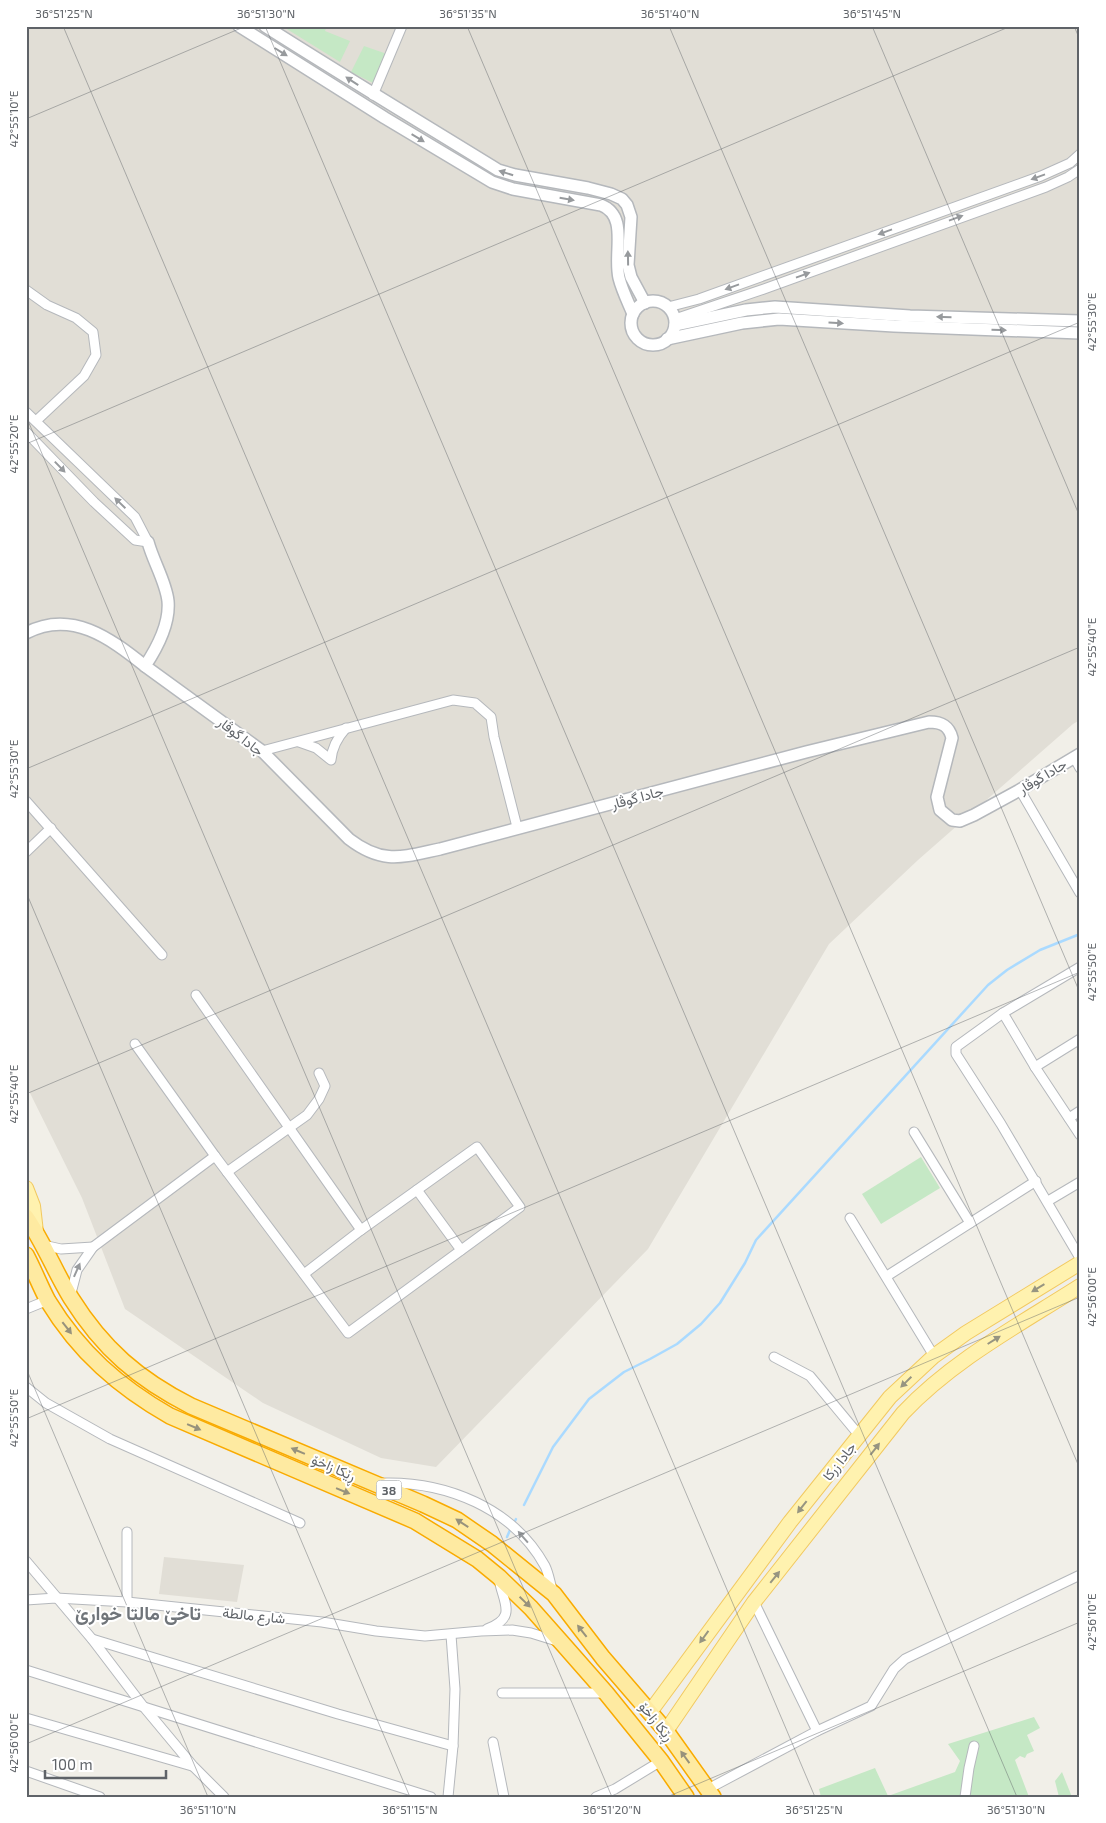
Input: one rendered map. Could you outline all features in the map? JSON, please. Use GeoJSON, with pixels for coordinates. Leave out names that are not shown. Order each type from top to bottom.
{"type":"FeatureCollection","features":[{"type":"Feature","properties":{"kind":"highway","name":"ڕێکا زاخۆ"},"geometry":{"type":"LineString","coordinates":[[26,1217],[40,1238],[70,1297],[98,1337],[117,1357],[163,1392],[191,1406],[457,1520],[492,1544],[554,1594],[603,1658],[666,1731],[711,1793]]}},
{"type":"Feature","properties":{"kind":"highway","name":"ڕێکا زاخۆ"},"geometry":{"type":"LineString","coordinates":[[26,1255],[48,1300],[61,1321],[93,1360],[114,1379],[144,1401],[170,1416],[415,1521],[470,1555],[499,1577],[531,1608],[606,1693],[661,1761],[686,1797]]}},
{"type":"Feature","properties":{"kind":"highway"},"geometry":{"type":"LineString","coordinates":[[415,1521],[423,1504]]}},
{"type":"Feature","properties":{"kind":"main road","name":"ڕێکا زاخۆ"},"geometry":{"type":"LineString","coordinates":[[26,1188],[33,1206],[40,1238]]}},
{"type":"Feature","properties":{"kind":"main road","name":"جادا زرکا"},"geometry":{"type":"LineString","coordinates":[[650,1712],[740,1587],[890,1398],[934,1356],[966,1333],[1080,1263]]}},
{"type":"Feature","properties":{"kind":"main road","name":"جادا زرکا"},"geometry":{"type":"LineString","coordinates":[[666,1731],[754,1602],[892,1428],[923,1393],[954,1366],[1080,1286]]}},
{"type":"Feature","properties":{"kind":"main road"},"geometry":{"type":"LineString","coordinates":[[660,1699],[659,1703],[662,1710],[668,1715],[676,1714]]}},
{"type":"Feature","properties":{"kind":"street"},"geometry":{"type":"LineString","coordinates":[[239,26],[385,118],[492,182],[513,189],[609,208],[617,220],[619,277],[633,314],[632,326],[638,338],[649,344],[662,343],[672,333],[675,322],[668,307],[657,301],[640,305],[633,314]]}},
{"type":"Feature","properties":{"kind":"street"},"geometry":{"type":"LineString","coordinates":[[265,26],[373,95],[498,170],[515,175],[588,188],[622,199],[631,217],[628,265],[631,277],[645,303]]}},
{"type":"Feature","properties":{"kind":"street"},"geometry":{"type":"LineString","coordinates":[[373,95],[402,26]]}},
{"type":"Feature","properties":{"kind":"street"},"geometry":{"type":"LineString","coordinates":[[668,307],[699,300],[1041,176],[1070,163],[1080,154]]}},
{"type":"Feature","properties":{"kind":"street"},"geometry":{"type":"LineString","coordinates":[[675,322],[1068,178],[1080,169]]}},
{"type":"Feature","properties":{"kind":"street"},"geometry":{"type":"LineString","coordinates":[[26,290],[47,305],[76,318],[93,332],[96,355],[84,376],[36,421]]}},
{"type":"Feature","properties":{"kind":"street"},"geometry":{"type":"LineString","coordinates":[[675,322],[775,307],[910,316],[1080,321]]}},
{"type":"Feature","properties":{"kind":"street"},"geometry":{"type":"LineString","coordinates":[[667,339],[742,323],[779,319],[1080,333]]}},
{"type":"Feature","properties":{"kind":"street"},"geometry":{"type":"LineString","coordinates":[[26,412],[135,517],[148,542],[168,601],[164,628],[145,666]]}},
{"type":"Feature","properties":{"kind":"street"},"geometry":{"type":"LineString","coordinates":[[26,432],[94,502],[136,540],[148,542]]}},
{"type":"Feature","properties":{"kind":"street","name":"جادا گوڤار"},"geometry":{"type":"LineString","coordinates":[[26,633],[49,624],[65,624],[81,627],[103,636],[262,751],[350,839],[358,846],[376,855],[401,857],[440,849],[806,752],[929,722],[938,722],[945,725],[950,730],[952,738],[937,797],[940,810],[952,820],[960,821],[1020,790],[1077,755]]}},
{"type":"Feature","properties":{"kind":"street"},"geometry":{"type":"LineString","coordinates":[[262,751],[454,700],[475,703],[491,716],[494,736],[517,827],[521,828]]}},
{"type":"Feature","properties":{"kind":"street"},"geometry":{"type":"LineString","coordinates":[[298,742],[316,748],[331,760],[338,736],[346,728]]}},
{"type":"Feature","properties":{"kind":"street"},"geometry":{"type":"LineString","coordinates":[[1077,755],[1080,768]]}},
{"type":"Feature","properties":{"kind":"street"},"geometry":{"type":"LineString","coordinates":[[1020,790],[1080,893]]}},
{"type":"Feature","properties":{"kind":"street"},"geometry":{"type":"LineString","coordinates":[[26,801],[162,956]]}},
{"type":"Feature","properties":{"kind":"street"},"geometry":{"type":"LineString","coordinates":[[26,852],[51,828]]}},
{"type":"Feature","properties":{"kind":"street"},"geometry":{"type":"LineString","coordinates":[[1080,968],[1003,1013],[956,1047],[956,1054],[1002,1124],[1080,1258]]}},
{"type":"Feature","properties":{"kind":"street"},"geometry":{"type":"LineString","coordinates":[[196,995],[361,1230]]}},
{"type":"Feature","properties":{"kind":"street"},"geometry":{"type":"LineString","coordinates":[[1003,1013],[1035,1067],[1080,1135]]}},
{"type":"Feature","properties":{"kind":"street"},"geometry":{"type":"LineString","coordinates":[[1035,1067],[1080,1039]]}},
{"type":"Feature","properties":{"kind":"street"},"geometry":{"type":"LineString","coordinates":[[136,1044],[215,1156],[348,1333],[520,1207],[477,1146],[304,1274]]}},
{"type":"Feature","properties":{"kind":"street"},"geometry":{"type":"LineString","coordinates":[[227,1172],[307,1115],[319,1100],[325,1086],[319,1073]]}},
{"type":"Feature","properties":{"kind":"street"},"geometry":{"type":"LineString","coordinates":[[1069,1118],[1080,1111]]}},
{"type":"Feature","properties":{"kind":"street"},"geometry":{"type":"LineString","coordinates":[[914,1132],[970,1223]]}},
{"type":"Feature","properties":{"kind":"street"},"geometry":{"type":"LineString","coordinates":[[70,1297],[77,1270],[93,1247],[215,1156]]}},
{"type":"Feature","properties":{"kind":"street"},"geometry":{"type":"LineString","coordinates":[[887,1276],[1036,1182]]}},
{"type":"Feature","properties":{"kind":"street"},"geometry":{"type":"LineString","coordinates":[[1048,1201],[1080,1182]]}},
{"type":"Feature","properties":{"kind":"street"},"geometry":{"type":"LineString","coordinates":[[417,1190],[461,1250]]}},
{"type":"Feature","properties":{"kind":"street"},"geometry":{"type":"LineString","coordinates":[[850,1218],[934,1356]]}},
{"type":"Feature","properties":{"kind":"street"},"geometry":{"type":"LineString","coordinates":[[40,1238],[61,1249],[93,1247]]}},
{"type":"Feature","properties":{"kind":"street"},"geometry":{"type":"LineString","coordinates":[[26,1309],[48,1300]]}},
{"type":"Feature","properties":{"kind":"street"},"geometry":{"type":"LineString","coordinates":[[774,1356],[810,1376],[859,1435]]}},
{"type":"Feature","properties":{"kind":"street"},"geometry":{"type":"LineString","coordinates":[[26,1387],[46,1403],[110,1439],[300,1523]]}},
{"type":"Feature","properties":{"kind":"street"},"geometry":{"type":"LineString","coordinates":[[373,1483],[420,1484],[466,1496],[504,1518],[524,1536],[545,1567],[554,1594]]}},
{"type":"Feature","properties":{"kind":"street"},"geometry":{"type":"LineString","coordinates":[[127,1532],[127,1602]]}},
{"type":"Feature","properties":{"kind":"street"},"geometry":{"type":"LineString","coordinates":[[26,1561],[92,1639],[143,1706],[193,1766],[224,1797]]}},
{"type":"Feature","properties":{"kind":"street"},"geometry":{"type":"LineString","coordinates":[[711,1793],[817,1730],[866,1710],[871,1706],[894,1669],[905,1659],[1080,1575]]}},
{"type":"Feature","properties":{"kind":"street","name":"شارع مالطة"},"geometry":{"type":"LineString","coordinates":[[481,1631],[498,1624],[505,1616],[507,1607],[501,1593],[499,1577]]}},
{"type":"Feature","properties":{"kind":"street","name":"شارع مالطة"},"geometry":{"type":"LineString","coordinates":[[26,1600],[56,1598],[127,1602],[322,1622],[376,1631],[425,1636],[481,1631],[520,1632],[562,1642]]}},
{"type":"Feature","properties":{"kind":"street"},"geometry":{"type":"LineString","coordinates":[[754,1602],[817,1730]]}},
{"type":"Feature","properties":{"kind":"street"},"geometry":{"type":"LineString","coordinates":[[448,1797],[453,1746],[455,1689],[451,1635]]}},
{"type":"Feature","properties":{"kind":"street"},"geometry":{"type":"LineString","coordinates":[[92,1639],[338,1714],[453,1746]]}},
{"type":"Feature","properties":{"kind":"street"},"geometry":{"type":"LineString","coordinates":[[26,1670],[431,1797]]}},
{"type":"Feature","properties":{"kind":"street"},"geometry":{"type":"LineString","coordinates":[[502,1692],[606,1693]]}},
{"type":"Feature","properties":{"kind":"street"},"geometry":{"type":"LineString","coordinates":[[26,1718],[193,1766]]}},
{"type":"Feature","properties":{"kind":"street"},"geometry":{"type":"LineString","coordinates":[[494,1742],[504,1797]]}},
{"type":"Feature","properties":{"kind":"street"},"geometry":{"type":"LineString","coordinates":[[965,1797],[974,1746]]}},
{"type":"Feature","properties":{"kind":"street"},"geometry":{"type":"LineString","coordinates":[[596,1797],[618,1793],[661,1761]]}},
{"type":"Feature","properties":{"kind":"street"},"geometry":{"type":"LineString","coordinates":[[26,1771],[100,1797]]}},
{"type":"Feature","properties":{"kind":"shaded area"},"geometry":{"type":"Polygon","coordinates":[[[26,26],[1080,26],[1080,720],[1073,724],[918,860],[829,944],[648,1249],[436,1467],[381,1458],[263,1403],[125,1309],[82,1198],[26,1085],[26,26]]]}},
{"type":"Feature","properties":{"kind":"shaded area"},"geometry":{"type":"Polygon","coordinates":[[[164,1557],[244,1565],[237,1602],[159,1594],[164,1557]]]}},
{"type":"Feature","properties":{"kind":"green space"},"geometry":{"type":"Polygon","coordinates":[[[282,26],[327,26],[325,31],[350,41],[340,62],[282,26]]]}},
{"type":"Feature","properties":{"kind":"green space"},"geometry":{"type":"Polygon","coordinates":[[[364,46],[387,54],[373,83],[351,72],[364,46]]]}},
{"type":"Feature","properties":{"kind":"green space"},"geometry":{"type":"Polygon","coordinates":[[[921,1157],[940,1188],[881,1224],[862,1194],[921,1157]]]}},
{"type":"Feature","properties":{"kind":"green space"},"geometry":{"type":"Polygon","coordinates":[[[1034,1717],[1040,1728],[1027,1735],[1034,1751],[1027,1754],[1025,1758],[1020,1756],[1015,1760],[1029,1797],[821,1797],[819,1789],[875,1768],[888,1796],[955,1772],[960,1761],[948,1744],[1034,1717]]]}},
{"type":"Feature","properties":{"kind":"green space"},"geometry":{"type":"Polygon","coordinates":[[[1062,1772],[1072,1797],[1059,1797],[1055,1781],[1062,1772]]]}},
{"type":"Feature","properties":{"kind":"waterway"},"geometry":{"type":"LineString","coordinates":[[524,1505],[553,1447],[589,1399],[624,1372],[677,1344],[701,1324],[720,1303],[745,1263],[756,1240],[988,985],[1007,970],[1040,950],[1080,934]]}},
{"type":"Feature","properties":{"kind":"waterway"},"geometry":{"type":"LineString","coordinates":[[507,1537],[510,1530]]}},
{"type":"Feature","properties":{"kind":"district","name":"تاخێ مالتا خوارێ"},"geometry":{"type":"Point","coordinates":[138,1612]}}]}
